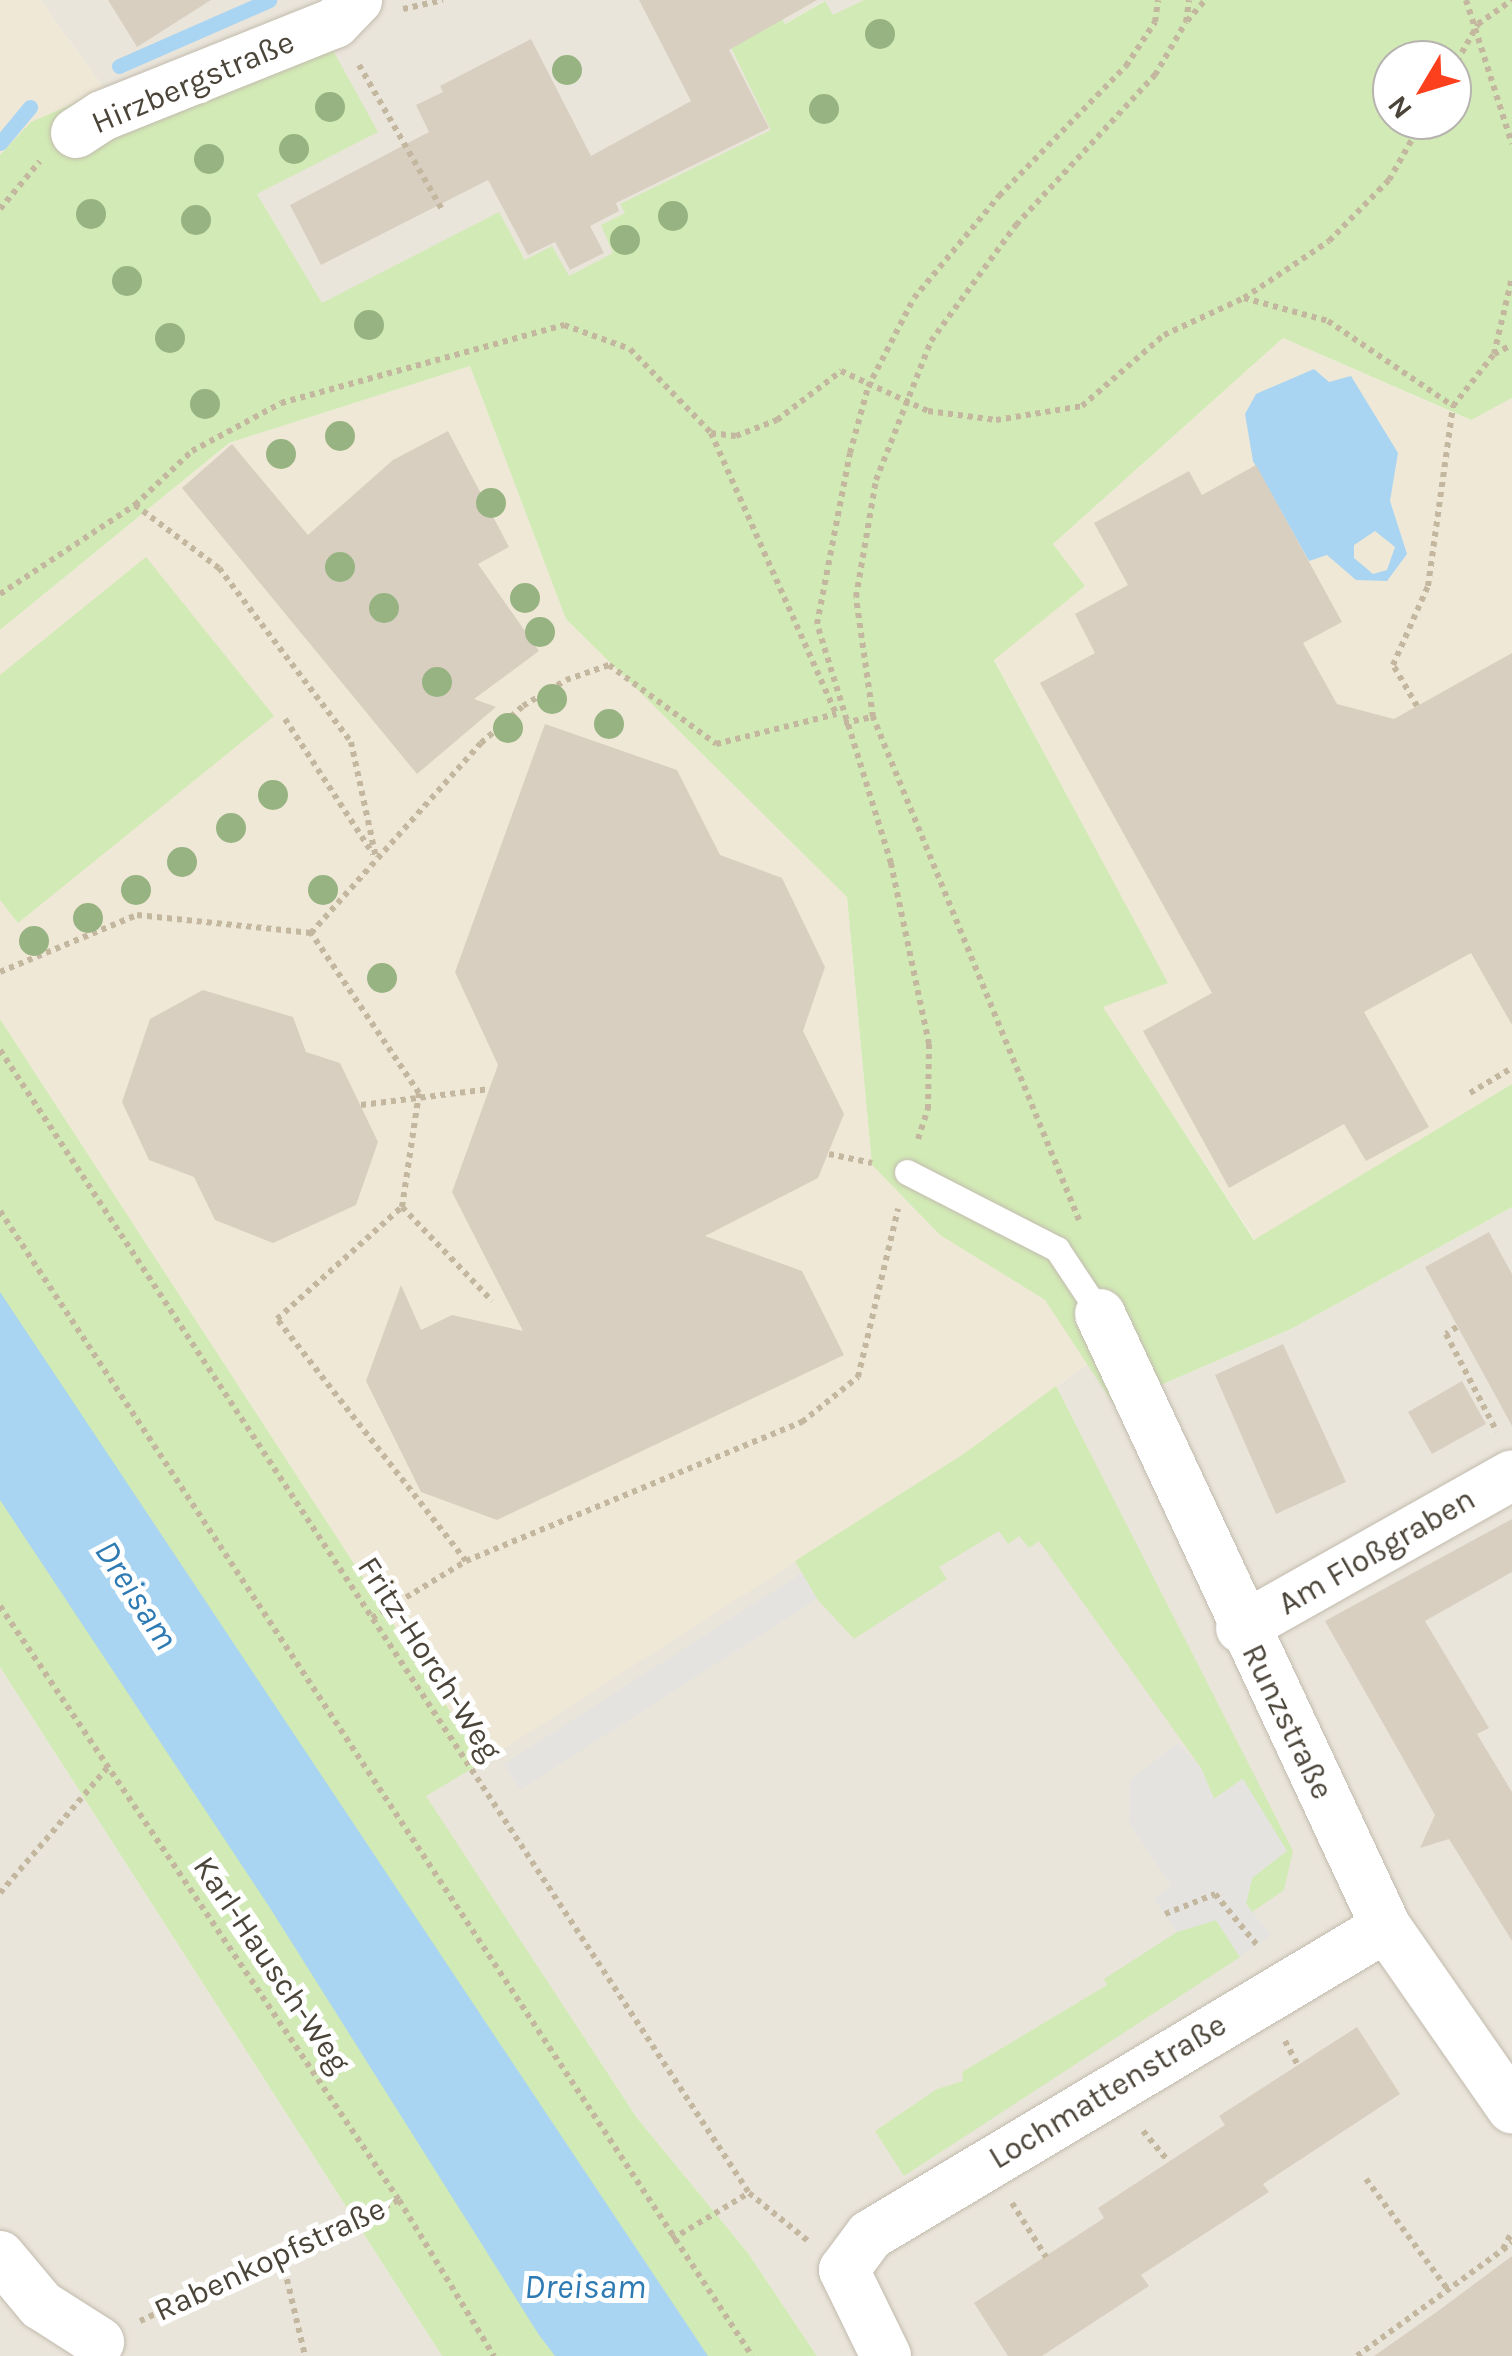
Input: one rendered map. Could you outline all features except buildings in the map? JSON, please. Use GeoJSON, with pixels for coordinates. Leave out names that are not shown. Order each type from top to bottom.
{"type":"FeatureCollection","features":[{"type":"Feature","properties":{"kind":"street","name":"Hirzbergstraße"},"geometry":{"type":"LineString","coordinates":[[76,133],[102,116],[346,12]]}},
{"type":"Feature","properties":{"kind":"street","name":"Runzstraße"},"geometry":{"type":"LineString","coordinates":[[1100,1314],[1242,1628],[1386,1927],[1498,2060],[1512,2108]]}},
{"type":"Feature","properties":{"kind":"street","name":"Am Floßgraben"},"geometry":{"type":"LineString","coordinates":[[1242,1628],[1508,1460]]}},
{"type":"Feature","properties":{"kind":"street","name":"Lochmattenstraße"},"geometry":{"type":"LineString","coordinates":[[844,2270],[870,2235],[1386,1927]]}},
{"type":"Feature","properties":{"kind":"street"},"geometry":{"type":"LineString","coordinates":[[0,2256],[41,2305],[99,2342]]}},
{"type":"Feature","properties":{"kind":"street"},"geometry":{"type":"LineString","coordinates":[[844,2270],[886,2356]]}},
{"type":"Feature","properties":{"kind":"lane"},"geometry":{"type":"LineString","coordinates":[[908,1172],[1057,1248],[1100,1314]]}},
{"type":"Feature","properties":{"kind":"path"},"geometry":{"type":"LineString","coordinates":[[372,1618],[466,1562],[802,1422],[858,1378],[908,1172],[928,1109],[929,1044],[892,863],[846,726],[818,624],[868,387],[914,298],[999,196],[1126,66],[1155,22],[1158,0]]}},
{"type":"Feature","properties":{"kind":"path"},"geometry":{"type":"LineString","coordinates":[[1186,22],[1189,0]]}},
{"type":"Feature","properties":{"kind":"path"},"geometry":{"type":"LineString","coordinates":[[1080,1223],[873,717],[856,597],[876,480],[931,340],[1016,225],[1155,74],[1186,22],[1205,0]]}},
{"type":"Feature","properties":{"kind":"path"},"geometry":{"type":"LineString","coordinates":[[1466,0],[1478,24],[1512,144]]}},
{"type":"Feature","properties":{"kind":"path"},"geometry":{"type":"LineString","coordinates":[[1469,40],[1478,24],[1512,0]]}},
{"type":"Feature","properties":{"kind":"path"},"geometry":{"type":"LineString","coordinates":[[346,12],[443,211]]}},
{"type":"Feature","properties":{"kind":"path"},"geometry":{"type":"LineString","coordinates":[[711,433],[736,436],[777,420],[841,371],[904,403],[996,420],[1082,406],[1164,335],[1244,298],[1328,241],[1390,180],[1413,140]]}},
{"type":"Feature","properties":{"kind":"path"},"geometry":{"type":"LineString","coordinates":[[1417,706],[1393,665],[1428,586],[1453,406],[1494,354],[1512,277]]}},
{"type":"Feature","properties":{"kind":"path"},"geometry":{"type":"LineString","coordinates":[[1244,298],[1328,320],[1453,406]]}},
{"type":"Feature","properties":{"kind":"path"},"geometry":{"type":"LineString","coordinates":[[0,594],[136,505],[192,451],[281,404],[564,326],[630,350],[711,433],[836,714],[846,726]]}},
{"type":"Feature","properties":{"kind":"path"},"geometry":{"type":"LineString","coordinates":[[1494,354],[1512,345]]}},
{"type":"Feature","properties":{"kind":"path"},"geometry":{"type":"LineString","coordinates":[[136,505],[219,568],[351,742],[376,860]]}},
{"type":"Feature","properties":{"kind":"path"},"geometry":{"type":"LineString","coordinates":[[310,933],[523,706],[609,665],[716,744],[836,714]]}},
{"type":"Feature","properties":{"kind":"path"},"geometry":{"type":"LineString","coordinates":[[846,726],[873,717]]}},
{"type":"Feature","properties":{"kind":"path"},"geometry":{"type":"LineString","coordinates":[[285,719],[376,860]]}},
{"type":"Feature","properties":{"kind":"path"},"geometry":{"type":"LineString","coordinates":[[0,972],[138,915],[310,933],[419,1093],[402,1207],[277,1319],[466,1562]]}},
{"type":"Feature","properties":{"kind":"path","name":"Fritz-Horch-Weg"},"geometry":{"type":"LineString","coordinates":[[0,1050],[749,2193],[844,2270]]}},
{"type":"Feature","properties":{"kind":"path"},"geometry":{"type":"LineString","coordinates":[[1470,1093],[1512,1068]]}},
{"type":"Feature","properties":{"kind":"path"},"geometry":{"type":"LineString","coordinates":[[361,1105],[419,1093],[490,1090]]}},
{"type":"Feature","properties":{"kind":"path"},"geometry":{"type":"LineString","coordinates":[[402,1207],[492,1301]]}},
{"type":"Feature","properties":{"kind":"path"},"geometry":{"type":"LineString","coordinates":[[0,1211],[672,2240],[752,2356]]}},
{"type":"Feature","properties":{"kind":"path"},"geometry":{"type":"LineString","coordinates":[[1458,1327],[1446,1334],[1508,1460]]}},
{"type":"Feature","properties":{"kind":"path","name":"Karl-Hausch-Weg"},"geometry":{"type":"LineString","coordinates":[[0,1606],[399,2200],[494,2356]]}},
{"type":"Feature","properties":{"kind":"path"},"geometry":{"type":"LineString","coordinates":[[0,1893],[108,1767]]}},
{"type":"Feature","properties":{"kind":"path"},"geometry":{"type":"LineString","coordinates":[[1165,1914],[1216,1894],[1257,1945]]}},
{"type":"Feature","properties":{"kind":"path"},"geometry":{"type":"LineString","coordinates":[[1366,2179],[1448,2290]]}},
{"type":"Feature","properties":{"kind":"path"},"geometry":{"type":"LineString","coordinates":[[672,2240],[749,2193]]}},
{"type":"Feature","properties":{"kind":"path","name":"Rabenkopfstraße"},"geometry":{"type":"LineString","coordinates":[[99,2342],[280,2250],[399,2200]]}},
{"type":"Feature","properties":{"kind":"path"},"geometry":{"type":"LineString","coordinates":[[1502,2250],[1512,2232]]}},
{"type":"Feature","properties":{"kind":"path"},"geometry":{"type":"LineString","coordinates":[[1357,2356],[1512,2243]]}},
{"type":"Feature","properties":{"kind":"path"},"geometry":{"type":"LineString","coordinates":[[280,2250],[305,2356]]}},
{"type":"Feature","properties":{"kind":"path"},"geometry":{"type":"LineString","coordinates":[[1431,2302],[1438,2311]]}},
{"type":"Feature","properties":{"kind":"shaded area"},"geometry":{"type":"Polygon","coordinates":[[[0,0],[40,0],[105,90],[0,155],[0,0]]]}},
{"type":"Feature","properties":{"kind":"shaded area"},"geometry":{"type":"Polygon","coordinates":[[[40,0],[864,0],[833,16],[824,1],[785,24],[775,5],[720,25],[772,130],[621,204],[625,213],[602,225],[614,253],[569,277],[526,261],[499,213],[322,304],[257,194],[105,90],[40,0]]]}},
{"type":"Feature","properties":{"kind":"shaded area"},"geometry":{"type":"Polygon","coordinates":[[[1283,338],[1470,420],[1512,398],[1512,1084],[1255,1240],[1102,1007],[1167,983],[994,659],[1085,586],[1053,544],[1283,338]]]}},
{"type":"Feature","properties":{"kind":"shaded area"},"geometry":{"type":"Polygon","coordinates":[[[470,366],[566,619],[847,897],[872,1165],[940,1235],[1045,1300],[1090,1362],[965,1453],[483,1762],[0,1019],[0,630],[229,443],[470,366]]]}},
{"type":"Feature","properties":{"kind":"shaded area"},"geometry":{"type":"Polygon","coordinates":[[[1512,1207],[1512,2356],[817,2356],[748,2253],[637,2118],[425,1796],[965,1453],[1090,1362],[1114,1405],[1293,1328],[1512,1207]]]}},
{"type":"Feature","properties":{"kind":"shaded area"},"geometry":{"type":"Polygon","coordinates":[[[802,1573],[817,1599],[520,1790],[504,1764],[802,1573]]]}},
{"type":"Feature","properties":{"kind":"shaded area"},"geometry":{"type":"Polygon","coordinates":[[[0,1667],[442,2356],[0,2356],[0,1667]]]}},
{"type":"Feature","properties":{"kind":"shaded area"},"geometry":{"type":"Polygon","coordinates":[[[1178,1743],[1201,1768],[1214,1799],[1243,1779],[1287,1851],[1252,1878],[1246,1904],[1271,1935],[1240,1957],[1216,1920],[1177,1932],[1154,1899],[1171,1886],[1129,1823],[1130,1780],[1178,1743]]]}},
{"type":"Feature","properties":{"kind":"green space"},"geometry":{"type":"Polygon","coordinates":[[[864,0],[1512,0],[1512,398],[1471,420],[1283,338],[1053,544],[1085,586],[994,660],[1168,983],[1103,1007],[1254,1240],[1512,1084],[1512,1207],[1293,1328],[1114,1405],[1045,1300],[940,1235],[872,1165],[847,897],[566,619],[470,366],[229,443],[0,630],[0,155],[31,122],[105,90],[324,34],[378,132],[257,194],[322,303],[499,212],[525,260],[552,246],[569,276],[613,253],[601,225],[625,213],[620,204],[771,130],[720,25],[774,4],[785,24],[825,1],[833,15],[864,0]]]}},
{"type":"Feature","properties":{"kind":"green space"},"geometry":{"type":"Polygon","coordinates":[[[146,557],[274,716],[18,923],[0,900],[0,675],[146,557]]]}},
{"type":"Feature","properties":{"kind":"green space"},"geometry":{"type":"Polygon","coordinates":[[[0,1019],[483,1762],[426,1796],[637,2118],[748,2253],[817,2356],[442,2356],[0,1667],[0,1019]]]}},
{"type":"Feature","properties":{"kind":"green space"},"geometry":{"type":"Polygon","coordinates":[[[1056,1386],[1293,1851],[1284,1890],[1252,1912],[1246,1903],[1252,1878],[1286,1851],[1242,1779],[1214,1799],[1201,1768],[1039,1541],[1029,1548],[1019,1536],[1008,1544],[999,1531],[939,1567],[947,1579],[854,1639],[817,1599],[795,1561],[965,1453],[1056,1386]]]}},
{"type":"Feature","properties":{"kind":"green space"},"geometry":{"type":"Polygon","coordinates":[[[1216,1920],[1240,1957],[904,2176],[875,2131],[937,2089],[963,2081],[962,2072],[1107,1985],[1104,1979],[1177,1932],[1216,1920]]]}},
{"type":"Feature","properties":{"kind":"water"},"geometry":{"type":"Polygon","coordinates":[[[1314,369],[1329,382],[1351,376],[1398,453],[1390,501],[1407,554],[1387,581],[1356,580],[1327,555],[1309,561],[1253,461],[1245,414],[1256,394],[1314,369]],[[1375,531],[1354,545],[1354,558],[1373,574],[1387,570],[1395,547],[1375,531]]]}},
{"type":"Feature","properties":{"kind":"water","name":"Dreisam"},"geometry":{"type":"Polygon","coordinates":[[[0,1292],[708,2356],[555,2356],[539,2335],[270,1908],[0,1500],[0,1292]]]}},
{"type":"Feature","properties":{"kind":"waterway"},"geometry":{"type":"LineString","coordinates":[[119,66],[269,0]]}},
{"type":"Feature","properties":{"kind":"waterway"},"geometry":{"type":"LineString","coordinates":[[0,143],[30,107]]}}]}
